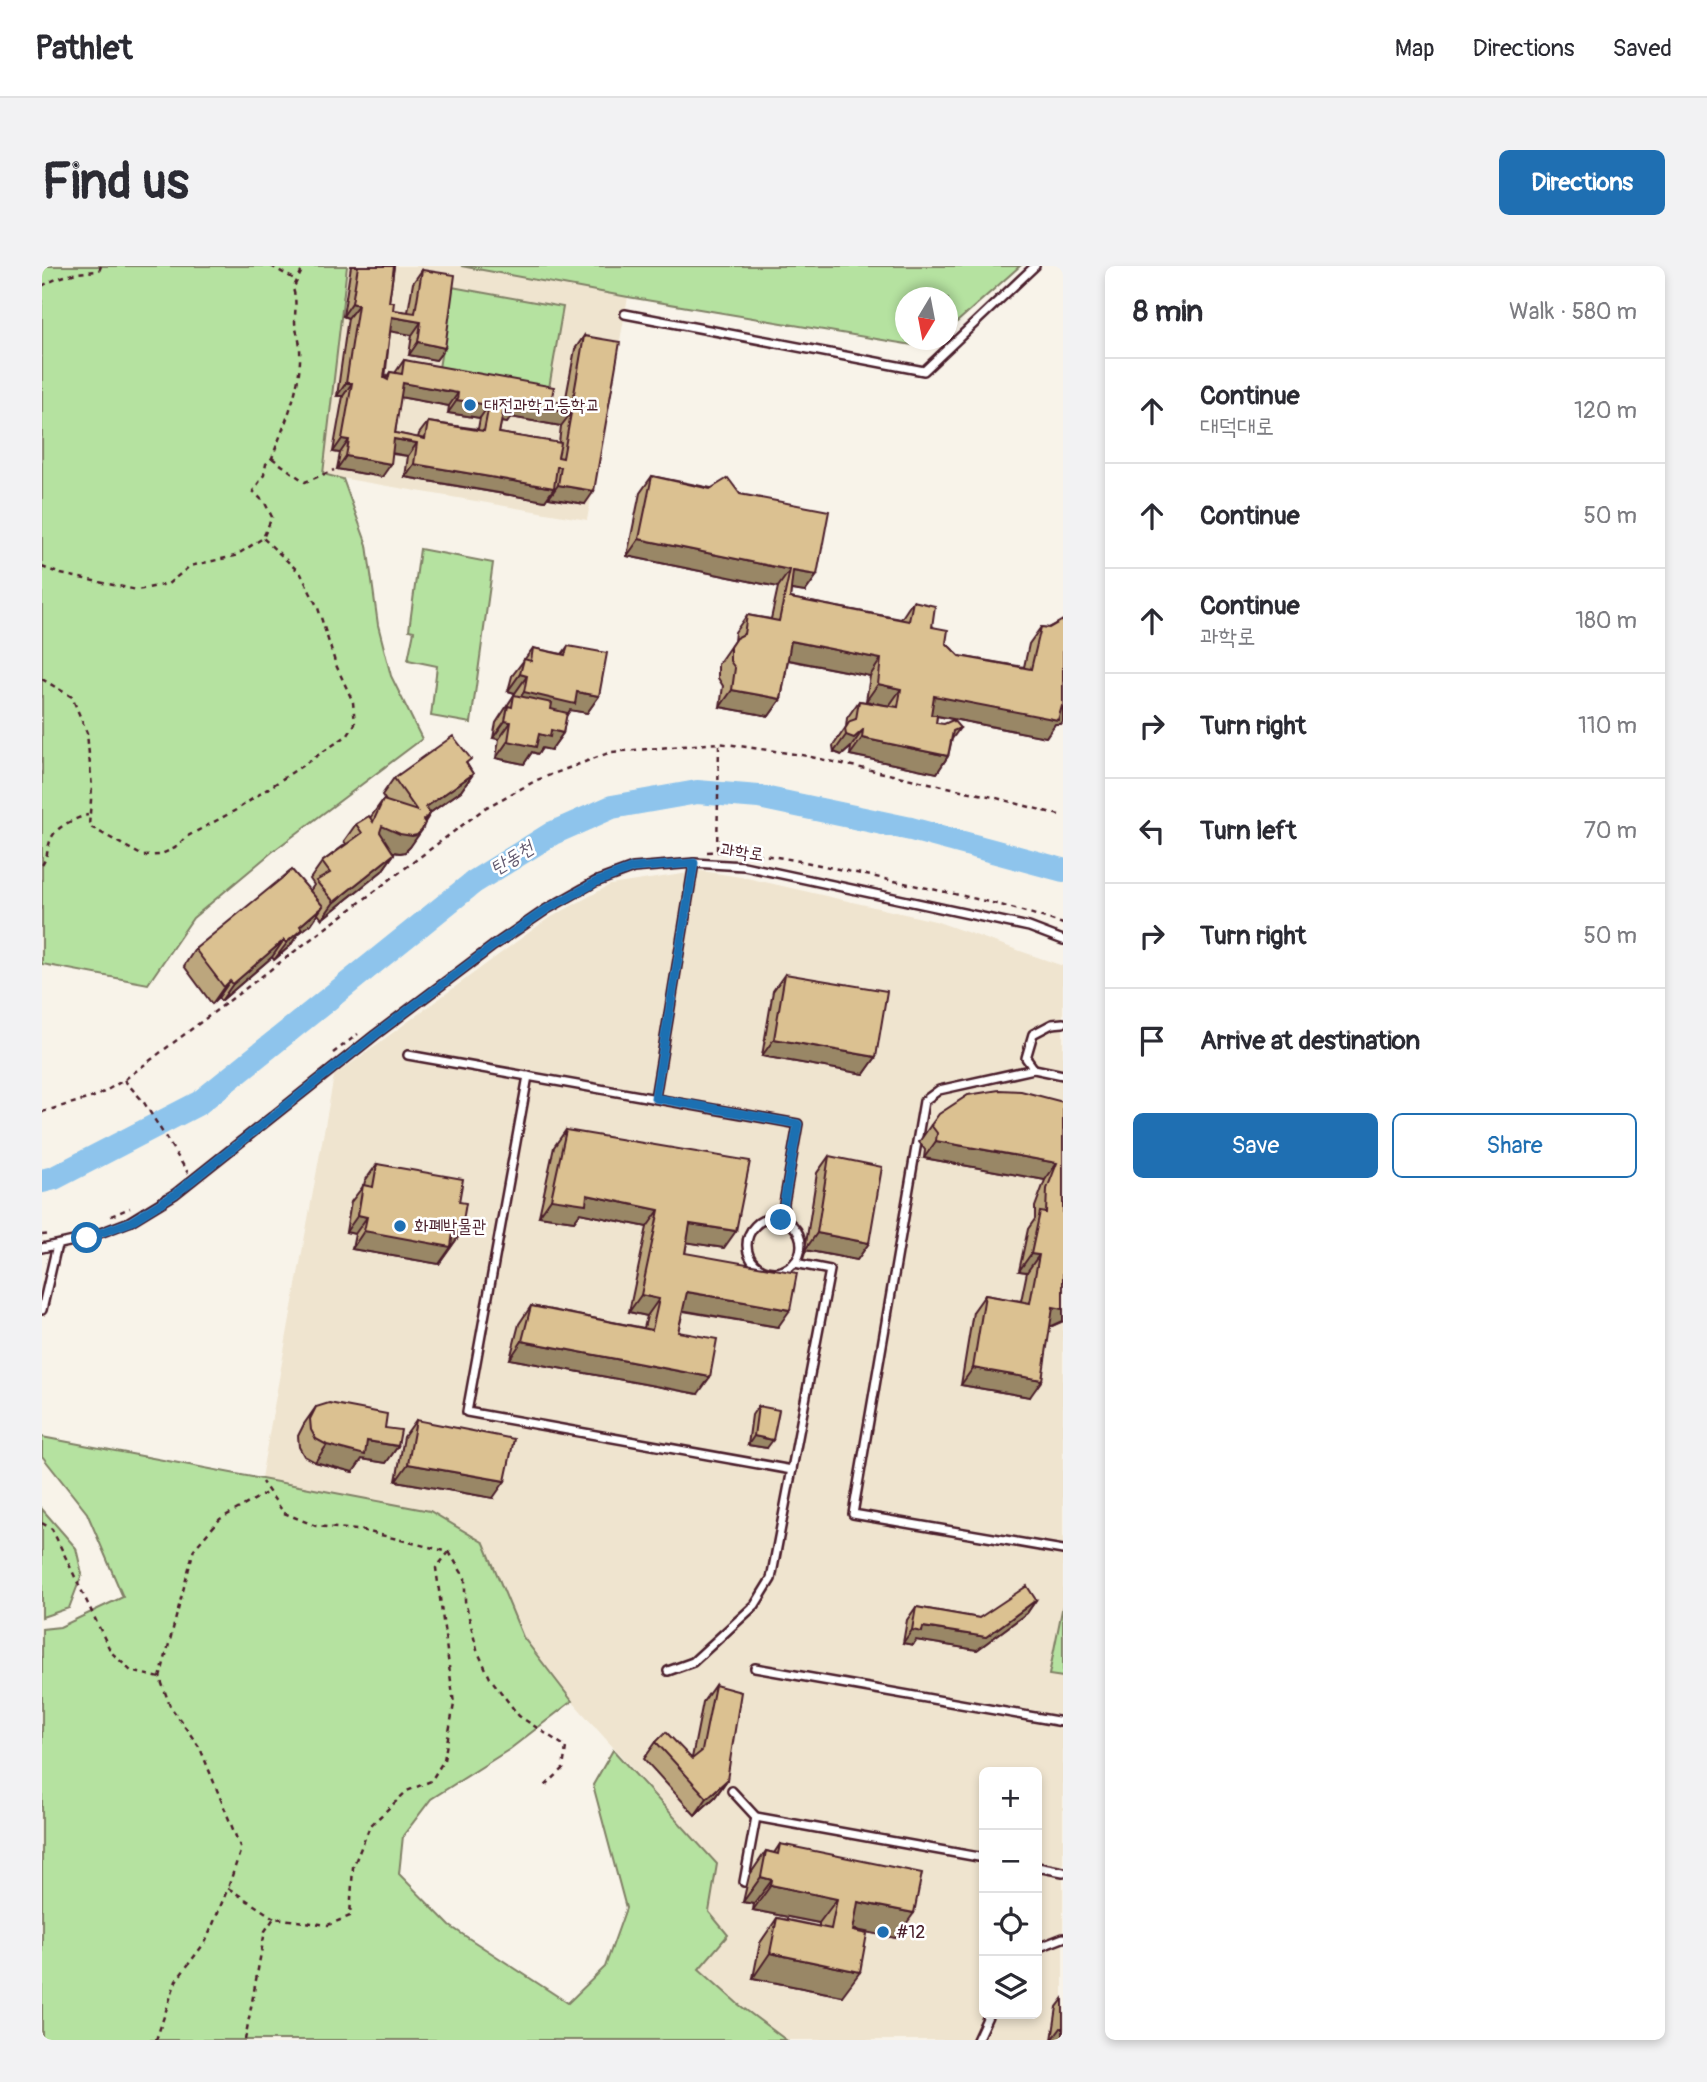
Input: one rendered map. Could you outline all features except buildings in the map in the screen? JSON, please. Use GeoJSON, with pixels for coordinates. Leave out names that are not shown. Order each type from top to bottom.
{"type":"FeatureCollection","features":[{"type":"Feature","properties":{"kind":"lane"},"geometry":{"type":"LineString","coordinates":[[625,314],[925,371],[1035,266]]}},
{"type":"Feature","properties":{"kind":"lane"},"geometry":{"type":"LineString","coordinates":[[655,1098],[694,863]]}},
{"type":"Feature","properties":{"kind":"lane","name":"과학로"},"geometry":{"type":"LineString","coordinates":[[42,1248],[87,1238],[130,1222],[192,1181],[375,1035],[493,946],[547,909],[596,882],[633,868],[694,863],[744,866],[1029,928],[1063,940]]}},
{"type":"Feature","properties":{"kind":"lane"},"geometry":{"type":"LineString","coordinates":[[1034,1069],[1026,1058],[1033,1034],[1052,1024],[1063,1023]]}},
{"type":"Feature","properties":{"kind":"lane"},"geometry":{"type":"LineString","coordinates":[[408,1055],[798,1124],[781,1220]]}},
{"type":"Feature","properties":{"kind":"lane"},"geometry":{"type":"LineString","coordinates":[[1063,1075],[1034,1069],[939,1090],[924,1101],[853,1514],[1063,1550]]}},
{"type":"Feature","properties":{"kind":"lane"},"geometry":{"type":"LineString","coordinates":[[528,1076],[467,1412],[792,1470]]}},
{"type":"Feature","properties":{"kind":"lane"},"geometry":{"type":"LineString","coordinates":[[768,1219],[781,1220],[793,1226],[801,1240],[802,1248],[795,1263],[779,1272],[770,1272],[754,1263],[749,1255],[748,1237],[752,1229],[768,1219]]}},
{"type":"Feature","properties":{"kind":"lane"},"geometry":{"type":"LineString","coordinates":[[42,1310],[57,1245]]}},
{"type":"Feature","properties":{"kind":"lane"},"geometry":{"type":"LineString","coordinates":[[668,1671],[693,1661],[755,1605],[771,1579],[830,1270],[795,1263]]}},
{"type":"Feature","properties":{"kind":"lane"},"geometry":{"type":"LineString","coordinates":[[755,1668],[1063,1722]]}},
{"type":"Feature","properties":{"kind":"lane"},"geometry":{"type":"LineString","coordinates":[[732,1791],[756,1817],[979,1857]]}},
{"type":"Feature","properties":{"kind":"lane"},"geometry":{"type":"LineString","coordinates":[[744,1882],[756,1817]]}},
{"type":"Feature","properties":{"kind":"lane"},"geometry":{"type":"LineString","coordinates":[[1042,1868],[1063,1872]]}},
{"type":"Feature","properties":{"kind":"lane"},"geometry":{"type":"LineString","coordinates":[[1042,1946],[1063,1938]]}},
{"type":"Feature","properties":{"kind":"lane"},"geometry":{"type":"LineString","coordinates":[[977,2040],[987,2019]]}},
{"type":"Feature","properties":{"kind":"path"},"geometry":{"type":"LineString","coordinates":[[42,286],[75,272],[99,271],[101,266]]}},
{"type":"Feature","properties":{"kind":"path"},"geometry":{"type":"LineString","coordinates":[[271,266],[296,280]]}},
{"type":"Feature","properties":{"kind":"path"},"geometry":{"type":"LineString","coordinates":[[42,567],[137,590],[167,584],[190,566],[235,556],[263,538],[272,516],[265,503],[253,491],[264,475],[265,464],[272,458],[294,399],[300,346],[295,323],[296,299],[293,289],[304,266]]}},
{"type":"Feature","properties":{"kind":"path"},"geometry":{"type":"LineString","coordinates":[[272,458],[305,482],[334,470]]}},
{"type":"Feature","properties":{"kind":"path"},"geometry":{"type":"LineString","coordinates":[[42,678],[72,697],[87,733],[92,787],[89,825],[143,856],[159,855],[236,810],[348,735],[355,724],[353,702],[336,665],[318,608],[300,574],[263,538]]}},
{"type":"Feature","properties":{"kind":"path"},"geometry":{"type":"LineString","coordinates":[[717,852],[719,743]]}},
{"type":"Feature","properties":{"kind":"path"},"geometry":{"type":"LineString","coordinates":[[42,1112],[97,1096],[124,1080],[485,808],[537,780],[611,752],[719,743],[802,755],[993,797],[1063,816]]}},
{"type":"Feature","properties":{"kind":"path"},"geometry":{"type":"LineString","coordinates":[[42,865],[54,833],[76,818],[89,815]]}},
{"type":"Feature","properties":{"kind":"path"},"geometry":{"type":"LineString","coordinates":[[704,852],[736,851],[818,865],[949,893],[1063,924]]}},
{"type":"Feature","properties":{"kind":"path"},"geometry":{"type":"LineString","coordinates":[[326,1060],[367,1027]]}},
{"type":"Feature","properties":{"kind":"path"},"geometry":{"type":"LineString","coordinates":[[124,1080],[163,1130],[192,1181]]}},
{"type":"Feature","properties":{"kind":"path"},"geometry":{"type":"LineString","coordinates":[[101,1221],[135,1206]]}},
{"type":"Feature","properties":{"kind":"path"},"geometry":{"type":"LineString","coordinates":[[42,1235],[60,1233]]}},
{"type":"Feature","properties":{"kind":"path"},"geometry":{"type":"LineString","coordinates":[[262,1482],[284,1513],[316,1526],[365,1531],[449,1552],[465,1578],[465,1601],[477,1650],[490,1678],[519,1716],[566,1747],[563,1769],[545,1786]]}},
{"type":"Feature","properties":{"kind":"path"},"geometry":{"type":"LineString","coordinates":[[156,2040],[176,1981],[206,1941],[241,1849],[200,1748],[170,1706],[160,1678],[194,1549],[220,1519],[269,1492]]}},
{"type":"Feature","properties":{"kind":"path"},"geometry":{"type":"LineString","coordinates":[[42,1523],[52,1529],[111,1653],[131,1671],[160,1678]]}},
{"type":"Feature","properties":{"kind":"path"},"geometry":{"type":"LineString","coordinates":[[228,1888],[274,1918],[328,1925],[350,1916],[353,1867],[370,1826],[407,1791],[431,1781],[444,1760],[454,1704],[436,1568],[449,1552]]}},
{"type":"Feature","properties":{"kind":"path"},"geometry":{"type":"LineString","coordinates":[[245,2040],[265,1931],[274,1918]]}},
{"type":"Feature","properties":{"kind":"shaded area","name":"대전과학고등학교"},"geometry":{"type":"Polygon","coordinates":[[[347,266],[461,266],[628,297],[587,520],[323,475],[347,266]]]}},
{"type":"Feature","properties":{"kind":"shaded area"},"geometry":{"type":"Polygon","coordinates":[[[702,871],[747,878],[935,921],[1063,966],[1063,2040],[786,2040],[738,2004],[699,1969],[717,1864],[572,1701],[524,1637],[483,1543],[261,1478],[334,1076],[546,920],[610,885],[702,871]]]}},
{"type":"Feature","properties":{"kind":"green space"},"geometry":{"type":"Polygon","coordinates":[[[42,266],[347,266],[323,474],[343,479],[367,545],[378,625],[391,676],[422,739],[272,852],[193,918],[148,984],[42,964],[42,266]]]}},
{"type":"Feature","properties":{"kind":"green space"},"geometry":{"type":"Polygon","coordinates":[[[461,266],[1020,266],[958,321],[958,287],[895,287],[895,342],[461,266]]]}},
{"type":"Feature","properties":{"kind":"green space"},"geometry":{"type":"Polygon","coordinates":[[[452,287],[563,307],[549,388],[439,368],[452,287]]]}},
{"type":"Feature","properties":{"kind":"green space"},"geometry":{"type":"Polygon","coordinates":[[[420,549],[493,563],[471,723],[431,716],[437,666],[408,660],[414,631],[409,630],[420,549]]]}},
{"type":"Feature","properties":{"kind":"green space"},"geometry":{"type":"Polygon","coordinates":[[[42,1437],[430,1511],[484,1543],[523,1637],[572,1701],[510,1749],[431,1799],[403,1836],[399,1874],[450,1926],[568,2003],[605,1967],[626,1908],[593,1785],[613,1750],[717,1864],[709,1912],[728,1935],[699,1969],[738,2004],[786,2040],[42,2040],[42,1629],[60,1627],[123,1597],[87,1513],[42,1456],[42,1437]]]}},
{"type":"Feature","properties":{"kind":"green space"},"geometry":{"type":"Polygon","coordinates":[[[42,1509],[76,1548],[82,1574],[69,1608],[42,1617],[42,1509]]]}},
{"type":"Feature","properties":{"kind":"green space"},"geometry":{"type":"Polygon","coordinates":[[[1063,1605],[1063,1677],[1049,1675],[1063,1605]]]}},
{"type":"Feature","properties":{"kind":"waterway","name":"탄동천"},"geometry":{"type":"LineString","coordinates":[[42,1181],[54,1178],[199,1103],[474,882],[553,833],[612,807],[697,792],[759,797],[911,829],[1063,870]]}},
{"type":"Feature","properties":{"kind":"place","name":"대전과학고등학교"},"geometry":{"type":"Point","coordinates":[470,405]}},
{"type":"Feature","properties":{"kind":"place","name":"화폐박물관"},"geometry":{"type":"Point","coordinates":[400,1226]}},
{"type":"Feature","properties":{"kind":"place","name":"#12"},"geometry":{"type":"Point","coordinates":[883,1932]}},
{"type":"Feature","properties":{"kind":"route"},"geometry":{"type":"LineString","coordinates":[[87,1238],[130,1222],[175,1194],[375,1035],[547,909],[596,882],[633,868],[694,863],[655,1098],[798,1124],[781,1220]]}}]}
